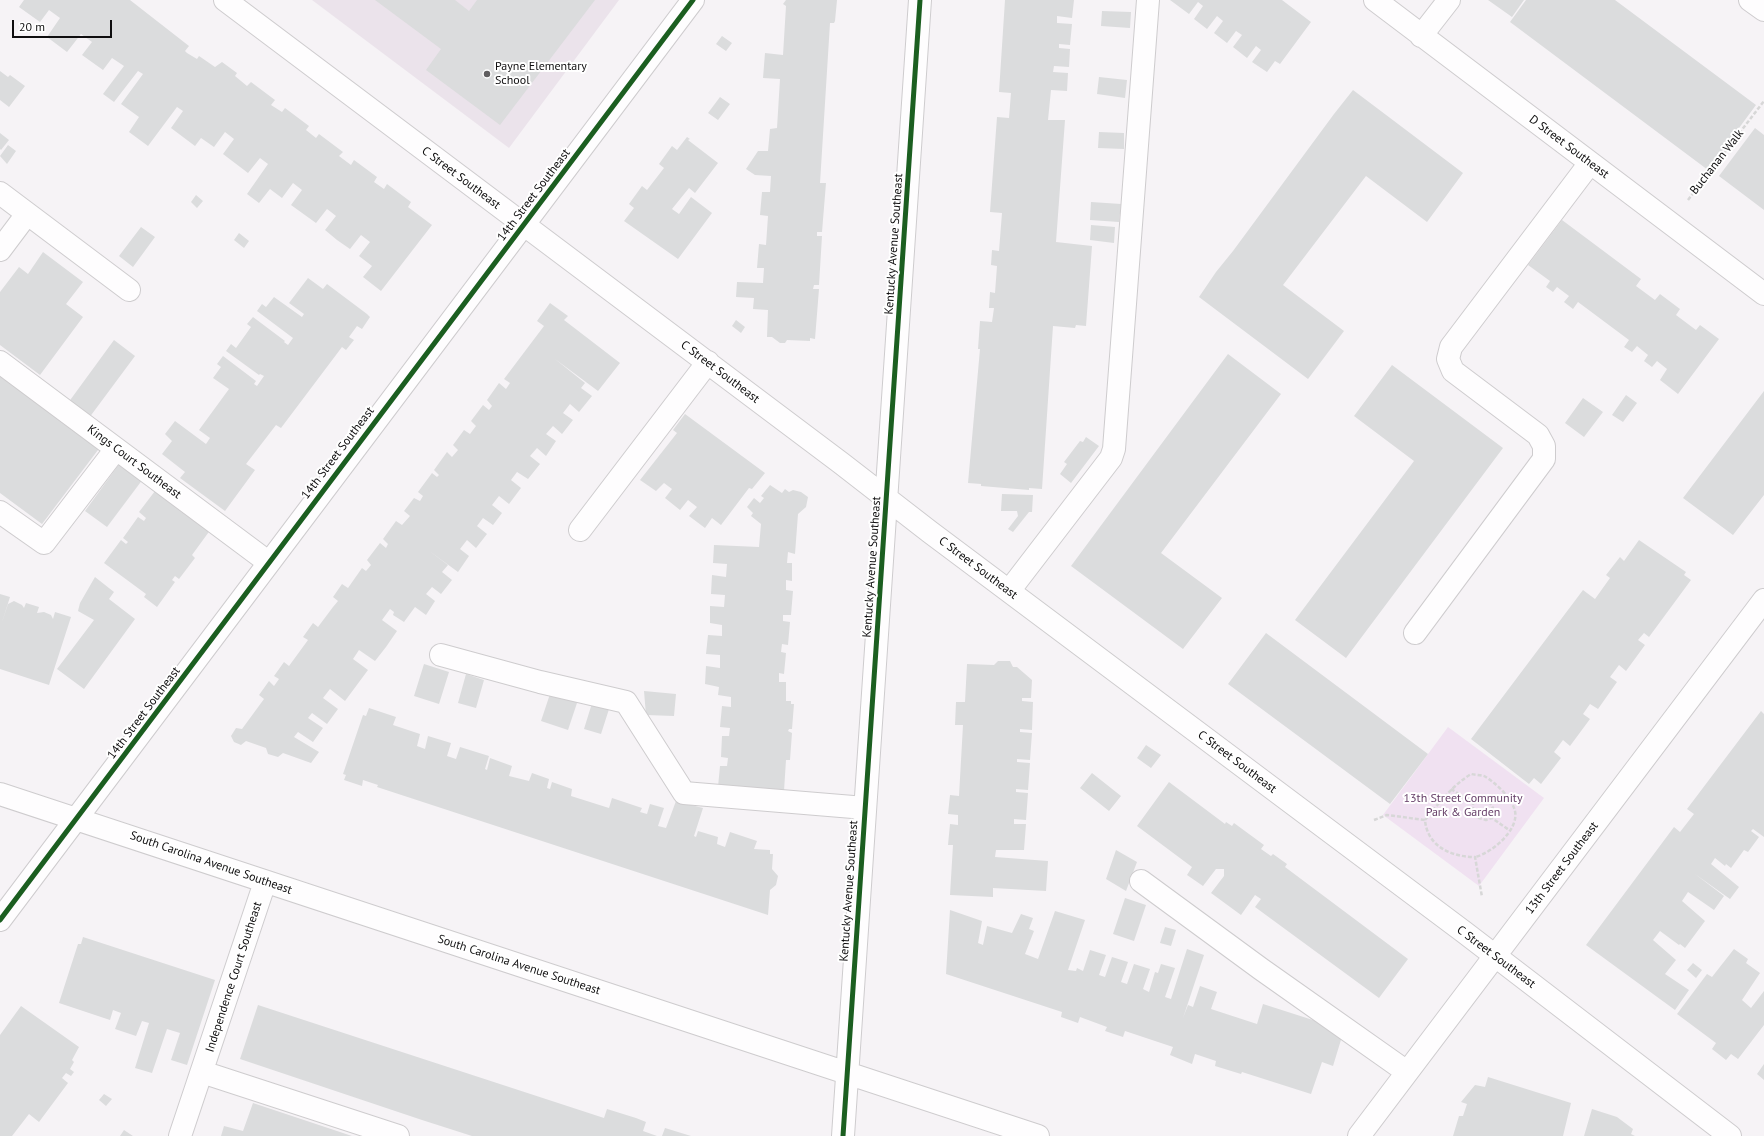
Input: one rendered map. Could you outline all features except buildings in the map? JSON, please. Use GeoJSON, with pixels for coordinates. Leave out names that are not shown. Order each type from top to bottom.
{"type":"FeatureCollection","features":[{"type":"Feature","properties":{"kind":"street","name":"C Street Southeast"},"geometry":{"type":"LineString","coordinates":[[225,0],[524,226],[708,362],[1730,1136]]}},
{"type":"Feature","properties":{"kind":"street","name":"14th Street Southeast"},"geometry":{"type":"LineString","coordinates":[[0,920],[268,562],[524,226],[693,0]]}},
{"type":"Feature","properties":{"kind":"street","name":"Kentucky Avenue Southeast"},"geometry":{"type":"LineString","coordinates":[[843,1136],[846,1073],[920,0]]}},
{"type":"Feature","properties":{"kind":"street"},"geometry":{"type":"LineString","coordinates":[[1009,591],[1111,458],[1114,450],[1148,0]]}},
{"type":"Feature","properties":{"kind":"street","name":"D Street Southeast"},"geometry":{"type":"LineString","coordinates":[[1375,0],[1764,294]]}},
{"type":"Feature","properties":{"kind":"street"},"geometry":{"type":"LineString","coordinates":[[1421,36],[1449,0]]}},
{"type":"Feature","properties":{"kind":"street"},"geometry":{"type":"LineString","coordinates":[[1750,0],[1764,10]]}},
{"type":"Feature","properties":{"kind":"street"},"geometry":{"type":"LineString","coordinates":[[1415,633],[1544,459],[1544,446],[1538,434],[1453,371],[1448,359],[1451,347],[1590,163]]}},
{"type":"Feature","properties":{"kind":"street"},"geometry":{"type":"LineString","coordinates":[[0,193],[129,290]]}},
{"type":"Feature","properties":{"kind":"street"},"geometry":{"type":"LineString","coordinates":[[0,250],[27,214]]}},
{"type":"Feature","properties":{"kind":"street","name":"Kings Court Southeast"},"geometry":{"type":"LineString","coordinates":[[0,362],[268,562]]}},
{"type":"Feature","properties":{"kind":"street"},"geometry":{"type":"LineString","coordinates":[[580,530],[708,362]]}},
{"type":"Feature","properties":{"kind":"street"},"geometry":{"type":"LineString","coordinates":[[0,512],[44,543],[116,449]]}},
{"type":"Feature","properties":{"kind":"street","name":"13th Street Southeast"},"geometry":{"type":"LineString","coordinates":[[1359,1136],[1764,600]]}},
{"type":"Feature","properties":{"kind":"street"},"geometry":{"type":"LineString","coordinates":[[441,655],[540,682],[626,702],[684,793],[865,808]]}},
{"type":"Feature","properties":{"kind":"street","name":"South Carolina Avenue Southeast"},"geometry":{"type":"LineString","coordinates":[[0,794],[1038,1136]]}},
{"type":"Feature","properties":{"kind":"street"},"geometry":{"type":"LineString","coordinates":[[1141,881],[1261,970],[1408,1072]]}},
{"type":"Feature","properties":{"kind":"street","name":"Independence Court Southeast"},"geometry":{"type":"LineString","coordinates":[[180,1136],[265,882]]}},
{"type":"Feature","properties":{"kind":"street"},"geometry":{"type":"LineString","coordinates":[[202,1072],[398,1136]]}},
{"type":"Feature","properties":{"kind":"path"},"geometry":{"type":"LineString","coordinates":[[1471,774],[1483,776],[1512,802],[1515,812],[1509,830],[1494,849],[1483,855],[1475,857],[1464,857],[1447,852],[1438,847],[1430,837],[1425,820],[1451,789],[1471,774]]}},
{"type":"Feature","properties":{"kind":"path"},"geometry":{"type":"LineString","coordinates":[[1451,789],[1473,803]]}},
{"type":"Feature","properties":{"kind":"path"},"geometry":{"type":"LineString","coordinates":[[1473,803],[1479,798],[1490,803],[1493,808],[1492,818]]}},
{"type":"Feature","properties":{"kind":"path"},"geometry":{"type":"LineString","coordinates":[[1473,803],[1473,810],[1479,818],[1486,820],[1492,818]]}},
{"type":"Feature","properties":{"kind":"path"},"geometry":{"type":"LineString","coordinates":[[1374,820],[1387,815],[1425,820]]}},
{"type":"Feature","properties":{"kind":"path"},"geometry":{"type":"LineString","coordinates":[[1492,818],[1509,830]]}},
{"type":"Feature","properties":{"kind":"path"},"geometry":{"type":"LineString","coordinates":[[1475,857],[1482,897]]}},
{"type":"Feature","properties":{"kind":"shaded area","name":"Payne Elementary School"},"geometry":{"type":"Polygon","coordinates":[[[312,0],[619,0],[509,148],[312,0]]]}},
{"type":"Feature","properties":{"kind":"green space","name":"13th Street Community Park & Garden"},"geometry":{"type":"Polygon","coordinates":[[[1448,727],[1544,798],[1479,886],[1383,815],[1448,727]]]}},
{"type":"Feature","properties":{"kind":"cycle path"},"geometry":{"type":"LineString","coordinates":[[0,920],[693,0]]}},
{"type":"Feature","properties":{"kind":"cycle path"},"geometry":{"type":"LineString","coordinates":[[843,1136],[920,0]]}},
{"type":"Feature","properties":{"kind":"place","name":"Payne Elementary School"},"geometry":{"type":"Point","coordinates":[487,74]}}]}
